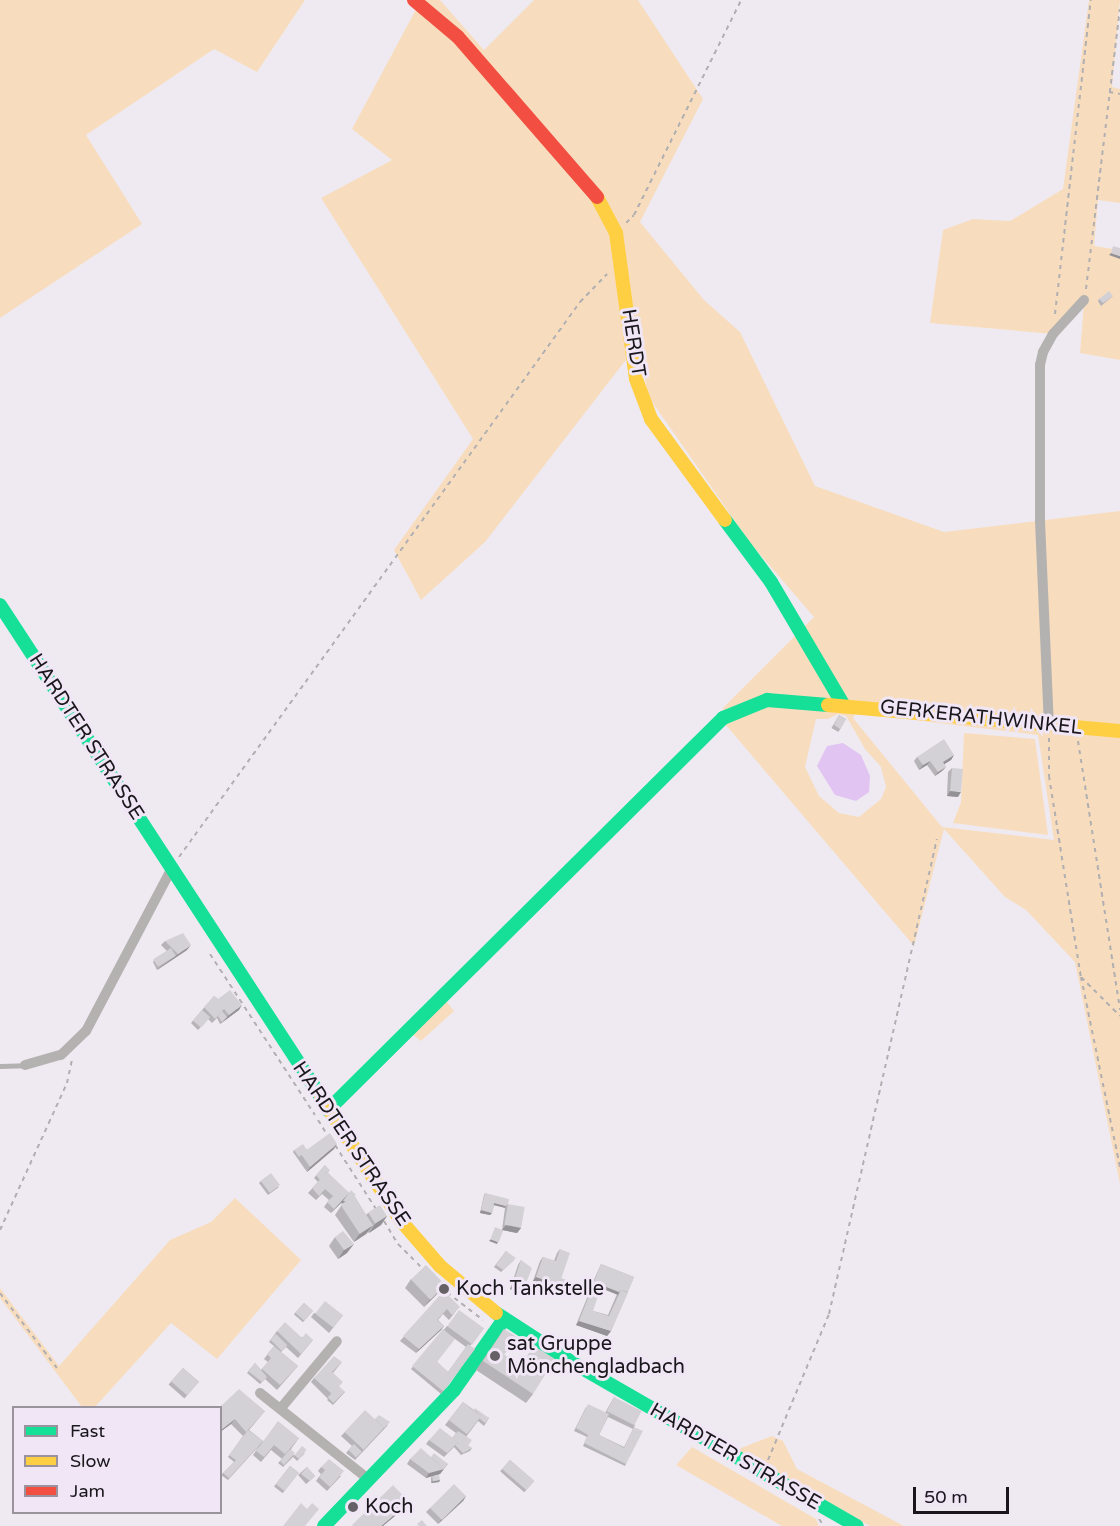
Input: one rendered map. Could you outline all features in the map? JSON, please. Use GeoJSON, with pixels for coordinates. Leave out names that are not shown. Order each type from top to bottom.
{"type":"FeatureCollection","features":[{"type":"Feature","properties":{"kind":"street","name":"HERDT"},"geometry":{"type":"LineString","coordinates":[[414,0],[458,37],[593,189],[616,233],[622,259],[636,379],[651,419],[771,582],[843,704]]}},
{"type":"Feature","properties":{"kind":"street"},"geometry":{"type":"LineString","coordinates":[[1048,727],[1040,520],[1040,365],[1053,334],[1084,300]]}},
{"type":"Feature","properties":{"kind":"street","name":"HARDTER STRASSE"},"geometry":{"type":"LineString","coordinates":[[0,605],[402,1222],[440,1266],[500,1324],[856,1526]]}},
{"type":"Feature","properties":{"kind":"street","name":"GERKERATHWINKEL"},"geometry":{"type":"LineString","coordinates":[[328,1110],[723,718],[767,700],[843,704],[1048,727],[1120,731]]}},
{"type":"Feature","properties":{"kind":"street"},"geometry":{"type":"LineString","coordinates":[[25,1065],[71,1048],[86,1031],[172,868]]}},
{"type":"Feature","properties":{"kind":"street"},"geometry":{"type":"LineString","coordinates":[[324,1526],[454,1390],[500,1324]]}},
{"type":"Feature","properties":{"kind":"street"},"geometry":{"type":"LineString","coordinates":[[281,1408],[337,1341]]}},
{"type":"Feature","properties":{"kind":"street"},"geometry":{"type":"LineString","coordinates":[[260,1393],[368,1479]]}},
{"type":"Feature","properties":{"kind":"lane"},"geometry":{"type":"LineString","coordinates":[[0,1066],[25,1065]]}},
{"type":"Feature","properties":{"kind":"path"},"geometry":{"type":"LineString","coordinates":[[616,233],[634,215],[741,0]]}},
{"type":"Feature","properties":{"kind":"path"},"geometry":{"type":"LineString","coordinates":[[1053,334],[1091,0]]}},
{"type":"Feature","properties":{"kind":"path"},"geometry":{"type":"LineString","coordinates":[[1084,300],[1094,246],[1109,92],[1120,9]]}},
{"type":"Feature","properties":{"kind":"path"},"geometry":{"type":"LineString","coordinates":[[1109,92],[1120,94]]}},
{"type":"Feature","properties":{"kind":"path"},"geometry":{"type":"LineString","coordinates":[[172,868],[580,302],[622,259]]}},
{"type":"Feature","properties":{"kind":"path"},"geometry":{"type":"LineString","coordinates":[[1048,727],[1049,776],[1081,977],[1120,1167]]}},
{"type":"Feature","properties":{"kind":"path"},"geometry":{"type":"LineString","coordinates":[[1076,729],[1120,1009]]}},
{"type":"Feature","properties":{"kind":"path"},"geometry":{"type":"LineString","coordinates":[[762,1474],[829,1314],[937,839]]}},
{"type":"Feature","properties":{"kind":"path"},"geometry":{"type":"LineString","coordinates":[[205,946],[399,1244],[426,1272]]}},
{"type":"Feature","properties":{"kind":"path"},"geometry":{"type":"LineString","coordinates":[[1081,977],[1120,1016]]}},
{"type":"Feature","properties":{"kind":"path"},"geometry":{"type":"LineString","coordinates":[[0,1230],[67,1083],[71,1048]]}},
{"type":"Feature","properties":{"kind":"path"},"geometry":{"type":"LineString","coordinates":[[434,1281],[451,1298],[500,1324]]}},
{"type":"Feature","properties":{"kind":"path"},"geometry":{"type":"LineString","coordinates":[[0,1293],[57,1368]]}},
{"type":"Feature","properties":{"kind":"path"},"geometry":{"type":"LineString","coordinates":[[817,1517],[834,1526]]}},
{"type":"Feature","properties":{"kind":"shaded area"},"geometry":{"type":"Polygon","coordinates":[[[0,0],[305,0],[257,72],[214,49],[86,135],[142,224],[0,318],[0,0]]]}},
{"type":"Feature","properties":{"kind":"shaded area"},"geometry":{"type":"Polygon","coordinates":[[[421,0],[440,0],[484,50],[534,0],[638,0],[703,99],[640,222],[704,300],[740,332],[815,486],[944,532],[1120,511],[1120,1184],[1075,962],[1026,910],[1005,897],[944,829],[914,946],[725,724],[723,708],[814,617],[751,544],[648,396],[639,343],[485,542],[421,600],[394,550],[473,439],[321,198],[392,160],[352,129],[421,0]],[[856,713],[853,718],[942,827],[1054,840],[1038,735],[856,713]],[[838,714],[828,719],[816,719],[805,767],[819,796],[839,813],[859,817],[881,799],[886,787],[881,767],[865,749],[846,716],[838,714]]]}},
{"type":"Feature","properties":{"kind":"shaded area"},"geometry":{"type":"Polygon","coordinates":[[[1089,0],[1120,0],[1112,87],[1120,89],[1120,203],[1098,200],[1094,246],[1120,250],[1120,360],[1080,353],[1084,302],[1053,334],[930,323],[943,230],[973,219],[1010,221],[1063,189],[1089,0]]]}},
{"type":"Feature","properties":{"kind":"shaded area"},"geometry":{"type":"Polygon","coordinates":[[[964,733],[1035,739],[1048,835],[953,823],[961,802],[964,733]]]}},
{"type":"Feature","properties":{"kind":"shaded area"},"geometry":{"type":"Polygon","coordinates":[[[843,743],[861,755],[870,776],[869,792],[856,801],[835,795],[817,766],[827,746],[843,743]]]}},
{"type":"Feature","properties":{"kind":"shaded area"},"geometry":{"type":"Polygon","coordinates":[[[446,1001],[454,1011],[421,1041],[412,1034],[446,1001]]]}},
{"type":"Feature","properties":{"kind":"shaded area"},"geometry":{"type":"Polygon","coordinates":[[[235,1198],[301,1260],[217,1359],[171,1323],[96,1406],[81,1406],[0,1298],[0,1288],[59,1366],[170,1240],[211,1222],[235,1198]]]}},
{"type":"Feature","properties":{"kind":"shaded area"},"geometry":{"type":"Polygon","coordinates":[[[772,1436],[783,1441],[797,1469],[904,1526],[870,1526],[736,1450],[772,1436]]]}},
{"type":"Feature","properties":{"kind":"shaded area"},"geometry":{"type":"Polygon","coordinates":[[[692,1447],[816,1519],[819,1526],[782,1526],[676,1465],[692,1447]]]}},
{"type":"Feature","properties":{"kind":"building"},"geometry":{"type":"Polygon","coordinates":[[[1113,246],[1120,248],[1120,256],[1111,253],[1113,246]]]}},
{"type":"Feature","properties":{"kind":"building"},"geometry":{"type":"Polygon","coordinates":[[[1109,291],[1113,296],[1103,303],[1099,299],[1109,291]]]}},
{"type":"Feature","properties":{"kind":"building"},"geometry":{"type":"Polygon","coordinates":[[[839,715],[846,719],[840,729],[834,725],[839,715]]]}},
{"type":"Feature","properties":{"kind":"building"},"geometry":{"type":"Polygon","coordinates":[[[944,739],[954,755],[943,762],[946,767],[938,772],[930,761],[923,765],[917,757],[944,739]]]}},
{"type":"Feature","properties":{"kind":"building"},"geometry":{"type":"Polygon","coordinates":[[[952,768],[963,769],[961,792],[950,791],[952,768]]]}},
{"type":"Feature","properties":{"kind":"building"},"geometry":{"type":"Polygon","coordinates":[[[183,933],[191,945],[178,954],[165,941],[183,933]]]}},
{"type":"Feature","properties":{"kind":"building"},"geometry":{"type":"Polygon","coordinates":[[[171,948],[176,956],[158,967],[153,959],[171,948]]]}},
{"type":"Feature","properties":{"kind":"building"},"geometry":{"type":"Polygon","coordinates":[[[230,990],[242,1005],[229,1015],[224,1009],[215,1019],[204,1007],[214,996],[218,999],[230,990]]]}},
{"type":"Feature","properties":{"kind":"building"},"geometry":{"type":"Polygon","coordinates":[[[202,1010],[210,1017],[201,1028],[193,1021],[202,1010]]]}},
{"type":"Feature","properties":{"kind":"building"},"geometry":{"type":"Polygon","coordinates":[[[222,1011],[227,1017],[222,1022],[218,1016],[222,1011]]]}},
{"type":"Feature","properties":{"kind":"building"},"geometry":{"type":"Polygon","coordinates":[[[330,1133],[337,1144],[310,1167],[301,1154],[330,1133]]]}},
{"type":"Feature","properties":{"kind":"building"},"geometry":{"type":"Polygon","coordinates":[[[303,1144],[307,1150],[299,1157],[294,1150],[303,1144]]]}},
{"type":"Feature","properties":{"kind":"building"},"geometry":{"type":"Polygon","coordinates":[[[325,1165],[330,1170],[320,1180],[316,1175],[325,1165]]]}},
{"type":"Feature","properties":{"kind":"building"},"geometry":{"type":"Polygon","coordinates":[[[327,1172],[349,1193],[334,1209],[327,1202],[333,1196],[325,1189],[319,1196],[312,1188],[327,1172]]]}},
{"type":"Feature","properties":{"kind":"building"},"geometry":{"type":"Polygon","coordinates":[[[271,1173],[280,1185],[270,1193],[261,1181],[271,1173]]]}},
{"type":"Feature","properties":{"kind":"building"},"geometry":{"type":"Polygon","coordinates":[[[351,1190],[356,1195],[347,1202],[343,1201],[351,1190]]]}},
{"type":"Feature","properties":{"kind":"building"},"geometry":{"type":"Polygon","coordinates":[[[485,1193],[509,1199],[508,1205],[494,1203],[492,1213],[481,1210],[485,1193]]]}},
{"type":"Feature","properties":{"kind":"building"},"geometry":{"type":"Polygon","coordinates":[[[354,1196],[373,1225],[360,1234],[341,1205],[354,1196]]]}},
{"type":"Feature","properties":{"kind":"building"},"geometry":{"type":"Polygon","coordinates":[[[508,1204],[525,1207],[521,1228],[504,1225],[508,1204]]]}},
{"type":"Feature","properties":{"kind":"building"},"geometry":{"type":"Polygon","coordinates":[[[380,1205],[387,1216],[375,1223],[368,1212],[380,1205]]]}},
{"type":"Feature","properties":{"kind":"building"},"geometry":{"type":"Polygon","coordinates":[[[495,1227],[503,1230],[499,1242],[490,1239],[495,1227]]]}},
{"type":"Feature","properties":{"kind":"building"},"geometry":{"type":"Polygon","coordinates":[[[343,1231],[354,1244],[344,1250],[335,1237],[343,1231]]]}},
{"type":"Feature","properties":{"kind":"building"},"geometry":{"type":"Polygon","coordinates":[[[560,1249],[570,1253],[559,1285],[536,1277],[543,1257],[556,1261],[560,1249]]]}},
{"type":"Feature","properties":{"kind":"building"},"geometry":{"type":"Polygon","coordinates":[[[506,1251],[516,1258],[503,1270],[496,1265],[506,1251]]]}},
{"type":"Feature","properties":{"kind":"building"},"geometry":{"type":"Polygon","coordinates":[[[521,1260],[532,1268],[524,1288],[513,1284],[521,1260]]]}},
{"type":"Feature","properties":{"kind":"building"},"geometry":{"type":"Polygon","coordinates":[[[601,1264],[634,1277],[628,1292],[621,1290],[619,1292],[594,1282],[601,1264]]]}},
{"type":"Feature","properties":{"kind":"building"},"geometry":{"type":"Polygon","coordinates":[[[426,1265],[445,1285],[430,1300],[411,1280],[426,1265]]]}},
{"type":"Feature","properties":{"kind":"building"},"geometry":{"type":"Polygon","coordinates":[[[561,1278],[572,1282],[570,1288],[557,1287],[561,1278]]]}},
{"type":"Feature","properties":{"kind":"building"},"geometry":{"type":"Polygon","coordinates":[[[621,1290],[628,1293],[611,1331],[579,1321],[590,1293],[598,1296],[593,1311],[609,1316],[621,1290]]]}},
{"type":"Feature","properties":{"kind":"building"},"geometry":{"type":"Polygon","coordinates":[[[444,1291],[460,1307],[452,1315],[447,1309],[437,1320],[444,1326],[419,1349],[403,1336],[444,1291]]]}},
{"type":"Feature","properties":{"kind":"building"},"geometry":{"type":"Polygon","coordinates":[[[325,1301],[343,1315],[333,1328],[315,1314],[325,1301]]]}},
{"type":"Feature","properties":{"kind":"building"},"geometry":{"type":"Polygon","coordinates":[[[304,1303],[313,1311],[304,1321],[295,1313],[304,1303]]]}},
{"type":"Feature","properties":{"kind":"building"},"geometry":{"type":"Polygon","coordinates":[[[459,1310],[484,1328],[472,1344],[447,1326],[459,1310]]]}},
{"type":"Feature","properties":{"kind":"building"},"geometry":{"type":"Polygon","coordinates":[[[285,1322],[302,1338],[306,1333],[313,1340],[301,1354],[277,1331],[285,1322]]]}},
{"type":"Feature","properties":{"kind":"building"},"geometry":{"type":"Polygon","coordinates":[[[443,1329],[455,1339],[437,1362],[448,1372],[468,1344],[475,1349],[443,1391],[412,1366],[443,1329]]]}},
{"type":"Feature","properties":{"kind":"building"},"geometry":{"type":"Polygon","coordinates":[[[504,1329],[517,1337],[504,1355],[523,1364],[534,1346],[555,1359],[533,1394],[483,1361],[504,1329]]]}},
{"type":"Feature","properties":{"kind":"building"},"geometry":{"type":"Polygon","coordinates":[[[276,1334],[287,1345],[282,1351],[270,1340],[276,1334]]]}},
{"type":"Feature","properties":{"kind":"building"},"geometry":{"type":"Polygon","coordinates":[[[274,1346],[298,1366],[280,1385],[262,1369],[271,1358],[267,1354],[274,1346]]]}},
{"type":"Feature","properties":{"kind":"building"},"geometry":{"type":"Polygon","coordinates":[[[334,1356],[342,1362],[332,1372],[343,1382],[332,1394],[314,1378],[334,1356]]]}},
{"type":"Feature","properties":{"kind":"building"},"geometry":{"type":"Polygon","coordinates":[[[255,1363],[267,1377],[262,1382],[248,1371],[255,1363]]]}},
{"type":"Feature","properties":{"kind":"building"},"geometry":{"type":"Polygon","coordinates":[[[183,1368],[199,1382],[187,1395],[171,1382],[183,1368]]]}},
{"type":"Feature","properties":{"kind":"building"},"geometry":{"type":"Polygon","coordinates":[[[339,1386],[345,1392],[333,1403],[328,1397],[339,1386]]]}},
{"type":"Feature","properties":{"kind":"building"},"geometry":{"type":"Polygon","coordinates":[[[239,1389],[265,1411],[246,1432],[235,1419],[222,1429],[221,1406],[239,1389]]]}},
{"type":"Feature","properties":{"kind":"building"},"geometry":{"type":"Polygon","coordinates":[[[614,1397],[642,1411],[634,1425],[607,1411],[614,1397]]]}},
{"type":"Feature","properties":{"kind":"building"},"geometry":{"type":"Polygon","coordinates":[[[463,1402],[481,1416],[467,1434],[449,1420],[463,1402]]]}},
{"type":"Feature","properties":{"kind":"building"},"geometry":{"type":"Polygon","coordinates":[[[588,1404],[609,1414],[599,1435],[624,1448],[634,1427],[643,1431],[626,1464],[584,1443],[588,1435],[576,1428],[588,1404]]]}},
{"type":"Feature","properties":{"kind":"building"},"geometry":{"type":"Polygon","coordinates":[[[475,1408],[489,1418],[485,1423],[479,1418],[481,1416],[474,1410],[475,1408]]]}},
{"type":"Feature","properties":{"kind":"building"},"geometry":{"type":"Polygon","coordinates":[[[365,1410],[384,1428],[364,1450],[345,1432],[365,1410]]]}},
{"type":"Feature","properties":{"kind":"building"},"geometry":{"type":"Polygon","coordinates":[[[379,1415],[390,1422],[384,1428],[375,1419],[379,1415]]]}},
{"type":"Feature","properties":{"kind":"building"},"geometry":{"type":"Polygon","coordinates":[[[278,1421],[299,1438],[285,1454],[274,1445],[264,1457],[256,1451],[278,1421]]]}},
{"type":"Feature","properties":{"kind":"building"},"geometry":{"type":"Polygon","coordinates":[[[440,1428],[458,1442],[447,1453],[429,1440],[440,1428]]]}},
{"type":"Feature","properties":{"kind":"building"},"geometry":{"type":"Polygon","coordinates":[[[248,1430],[263,1441],[229,1478],[223,1473],[236,1460],[229,1455],[248,1430]]]}},
{"type":"Feature","properties":{"kind":"building"},"geometry":{"type":"Polygon","coordinates":[[[458,1431],[472,1440],[468,1446],[472,1448],[463,1453],[455,1445],[458,1442],[452,1438],[458,1431]]]}},
{"type":"Feature","properties":{"kind":"building"},"geometry":{"type":"Polygon","coordinates":[[[354,1444],[362,1452],[356,1457],[348,1450],[354,1444]]]}},
{"type":"Feature","properties":{"kind":"building"},"geometry":{"type":"Polygon","coordinates":[[[302,1446],[307,1450],[299,1459],[294,1455],[302,1446]]]}},
{"type":"Feature","properties":{"kind":"building"},"geometry":{"type":"Polygon","coordinates":[[[421,1448],[444,1469],[429,1473],[410,1459],[421,1448]]]}},
{"type":"Feature","properties":{"kind":"building"},"geometry":{"type":"Polygon","coordinates":[[[290,1449],[295,1453],[284,1465],[280,1461],[290,1449]]]}},
{"type":"Feature","properties":{"kind":"building"},"geometry":{"type":"Polygon","coordinates":[[[434,1453],[448,1464],[444,1469],[431,1457],[434,1453]]]}},
{"type":"Feature","properties":{"kind":"building"},"geometry":{"type":"Polygon","coordinates":[[[329,1459],[344,1471],[330,1487],[319,1477],[325,1470],[321,1467],[329,1459]]]}},
{"type":"Feature","properties":{"kind":"building"},"geometry":{"type":"Polygon","coordinates":[[[510,1460],[534,1481],[526,1490],[502,1469],[510,1460]]]}},
{"type":"Feature","properties":{"kind":"building"},"geometry":{"type":"Polygon","coordinates":[[[290,1466],[299,1473],[285,1491],[276,1484],[290,1466]]]}},
{"type":"Feature","properties":{"kind":"building"},"geometry":{"type":"Polygon","coordinates":[[[307,1467],[315,1476],[310,1481],[301,1474],[307,1467]]]}},
{"type":"Feature","properties":{"kind":"building"},"geometry":{"type":"Polygon","coordinates":[[[439,1475],[440,1480],[433,1481],[432,1476],[439,1475]]]}},
{"type":"Feature","properties":{"kind":"building"},"geometry":{"type":"Polygon","coordinates":[[[454,1484],[466,1496],[442,1520],[430,1508],[454,1484]]]}},
{"type":"Feature","properties":{"kind":"building"},"geometry":{"type":"Polygon","coordinates":[[[393,1485],[409,1502],[381,1526],[352,1525],[393,1485]]]}},
{"type":"Feature","properties":{"kind":"building"},"geometry":{"type":"Polygon","coordinates":[[[301,1503],[307,1509],[312,1503],[319,1509],[305,1526],[283,1526],[301,1503]]]}},
{"type":"Feature","properties":{"kind":"building"},"geometry":{"type":"Polygon","coordinates":[[[422,1520],[427,1526],[417,1524],[422,1520]]]}},
{"type":"Feature","properties":{"kind":"traffic: fast"},"geometry":{"type":"LineString","coordinates":[[725,520],[771,582],[843,704]]}},
{"type":"Feature","properties":{"kind":"traffic: fast"},"geometry":{"type":"LineString","coordinates":[[0,605],[321,1097]]}},
{"type":"Feature","properties":{"kind":"traffic: fast"},"geometry":{"type":"LineString","coordinates":[[328,1110],[723,718],[767,700],[828,705]]}},
{"type":"Feature","properties":{"kind":"traffic: fast"},"geometry":{"type":"LineString","coordinates":[[496,1313],[568,1360],[857,1526]]}},
{"type":"Feature","properties":{"kind":"traffic: fast"},"geometry":{"type":"LineString","coordinates":[[324,1526],[454,1390],[504,1319]]}},
{"type":"Feature","properties":{"kind":"traffic: slow"},"geometry":{"type":"LineString","coordinates":[[597,197],[616,233],[636,379],[651,419],[725,520]]}},
{"type":"Feature","properties":{"kind":"traffic: slow"},"geometry":{"type":"LineString","coordinates":[[828,705],[1120,731]]}},
{"type":"Feature","properties":{"kind":"traffic: slow"},"geometry":{"type":"LineString","coordinates":[[321,1097],[402,1222],[440,1266],[496,1313]]}},
{"type":"Feature","properties":{"kind":"traffic: jam"},"geometry":{"type":"LineString","coordinates":[[414,0],[458,37],[597,197]]}},
{"type":"Feature","properties":{"kind":"place","name":"Koch Tankstelle"},"geometry":{"type":"Point","coordinates":[444,1289]}},
{"type":"Feature","properties":{"kind":"place","name":"sat Gruppe Mönchengladbach"},"geometry":{"type":"Point","coordinates":[495,1356]}},
{"type":"Feature","properties":{"kind":"place","name":"Koch"},"geometry":{"type":"Point","coordinates":[353,1507]}}]}
